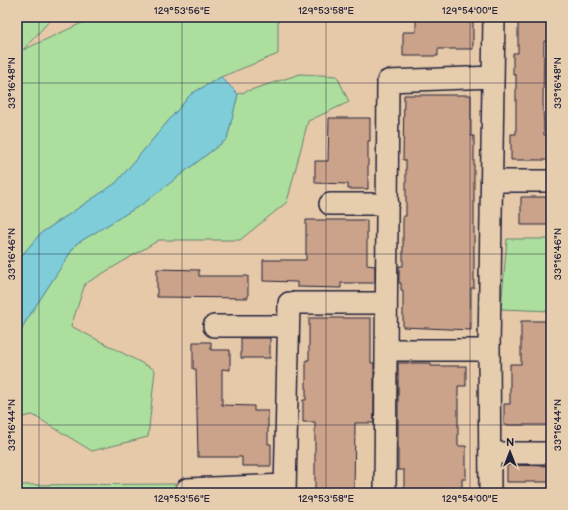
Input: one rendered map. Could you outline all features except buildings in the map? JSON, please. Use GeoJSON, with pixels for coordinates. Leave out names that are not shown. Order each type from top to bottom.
{"type":"FeatureCollection","features":[{"type":"Feature","properties":{"kind":"street"},"geometry":{"type":"LineString","coordinates":[[490,493],[489,350],[493,181],[494,17]]}},
{"type":"Feature","properties":{"kind":"street"},"geometry":{"type":"LineString","coordinates":[[385,493],[388,81],[493,77]]}},
{"type":"Feature","properties":{"kind":"street"},"geometry":{"type":"LineString","coordinates":[[493,181],[551,181]]}},
{"type":"Feature","properties":{"kind":"street"},"geometry":{"type":"LineString","coordinates":[[330,204],[388,204]]}},
{"type":"Feature","properties":{"kind":"street"},"geometry":{"type":"LineString","coordinates":[[187,493],[187,489],[285,489],[289,303],[386,303]]}},
{"type":"Feature","properties":{"kind":"street"},"geometry":{"type":"LineString","coordinates":[[214,326],[288,326]]}},
{"type":"Feature","properties":{"kind":"street"},"geometry":{"type":"LineString","coordinates":[[386,350],[489,350]]}},
{"type":"Feature","properties":{"kind":"street"},"geometry":{"type":"LineString","coordinates":[[490,453],[551,453]]}},
{"type":"Feature","properties":{"kind":"green space"},"geometry":{"type":"Polygon","coordinates":[[[17,17],[53,17],[23,50],[95,17],[278,17],[278,54],[221,77],[191,94],[116,183],[41,233],[17,261],[17,17]]]}},
{"type":"Feature","properties":{"kind":"green space"},"geometry":{"type":"Polygon","coordinates":[[[300,74],[337,76],[349,102],[308,121],[287,202],[240,240],[159,240],[85,284],[71,326],[155,370],[148,437],[92,451],[33,415],[17,418],[17,343],[24,324],[76,244],[144,203],[227,139],[238,94],[300,74]]]}},
{"type":"Feature","properties":{"kind":"green space"},"geometry":{"type":"Polygon","coordinates":[[[507,239],[551,239],[551,311],[501,309],[507,239]]]}},
{"type":"Feature","properties":{"kind":"green space"},"geometry":{"type":"Polygon","coordinates":[[[176,484],[176,493],[17,493],[17,485],[176,484]]]}},
{"type":"Feature","properties":{"kind":"water"},"geometry":{"type":"Polygon","coordinates":[[[221,77],[238,94],[227,139],[144,203],[76,244],[24,324],[17,343],[17,261],[41,233],[116,183],[191,94],[221,77]]]}}]}
